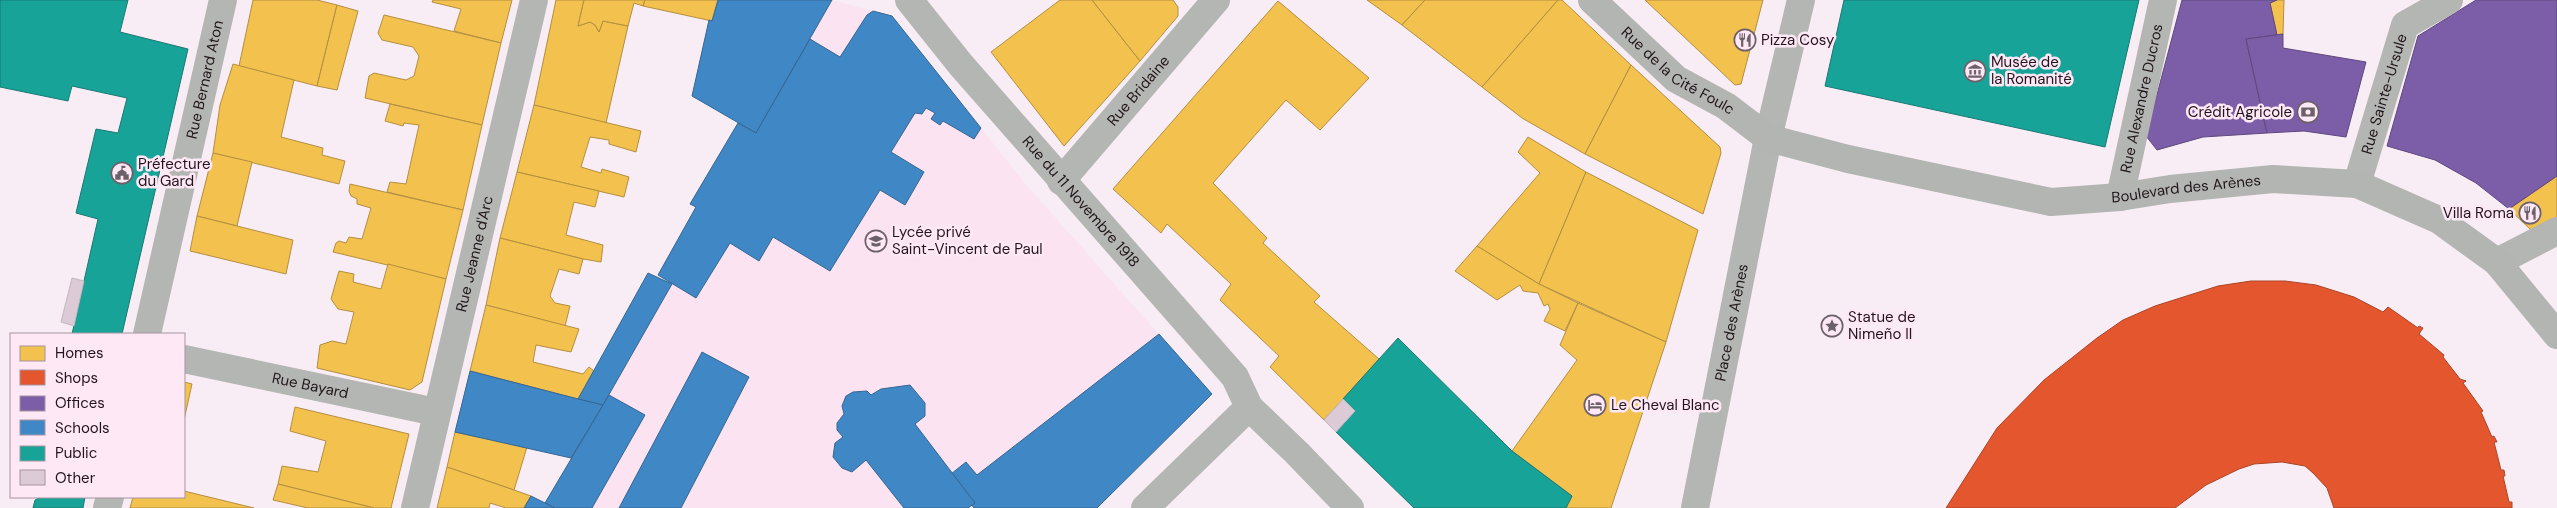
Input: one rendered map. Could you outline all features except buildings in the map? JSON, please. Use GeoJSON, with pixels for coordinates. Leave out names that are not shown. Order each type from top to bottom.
{"type":"FeatureCollection","features":[{"type":"Feature","properties":{"kind":"street","name":"Rue Bernard Aton"},"geometry":{"type":"LineString","coordinates":[[147,333],[223,0]]}},
{"type":"Feature","properties":{"kind":"street","name":"Rue Jeanne d'Arc"},"geometry":{"type":"LineString","coordinates":[[414,508],[534,0]]}},
{"type":"Feature","properties":{"kind":"street","name":"Rue du 11 Novembre 1918"},"geometry":{"type":"LineString","coordinates":[[909,0],[961,65],[1061,181],[1235,377],[1248,406]]}},
{"type":"Feature","properties":{"kind":"street","name":"Rue de la Cité Foulc"},"geometry":{"type":"LineString","coordinates":[[1592,0],[1676,79],[1726,106],[1768,138]]}},
{"type":"Feature","properties":{"kind":"street","name":"Place des Arènes"},"geometry":{"type":"LineString","coordinates":[[1695,508],[1768,138],[1801,0]]}},
{"type":"Feature","properties":{"kind":"street","name":"Rue Alexandre Ducros"},"geometry":{"type":"LineString","coordinates":[[2120,197],[2163,0]]}},
{"type":"Feature","properties":{"kind":"street","name":"Rue Sainte-Ursule"},"geometry":{"type":"LineString","coordinates":[[2357,184],[2405,25],[2449,0]]}},
{"type":"Feature","properties":{"kind":"street","name":"Rue Bridaine"},"geometry":{"type":"LineString","coordinates":[[1061,181],[1208,3]]}},
{"type":"Feature","properties":{"kind":"street","name":"Boulevard des Arènes"},"geometry":{"type":"LineString","coordinates":[[1768,138],[1848,159],[2051,202],[2120,197],[2170,189],[2273,179],[2357,184],[2439,220],[2497,262],[2557,335]]}},
{"type":"Feature","properties":{"kind":"street"},"geometry":{"type":"LineString","coordinates":[[2497,262],[2557,231]]}},
{"type":"Feature","properties":{"kind":"street","name":"Rue Bayard"},"geometry":{"type":"LineString","coordinates":[[185,359],[436,412]]}},
{"type":"Feature","properties":{"kind":"street"},"geometry":{"type":"LineString","coordinates":[[1145,508],[1248,406],[1350,508]]}},
{"type":"Feature","properties":{"kind":"shaded area","name":"Lycée privé Saint-Vincent de Paul"},"geometry":{"type":"Polygon","coordinates":[[[832,0],[892,16],[1024,182],[1212,394],[1097,508],[555,508],[545,503],[672,284],[658,275],[696,207],[690,204],[738,123],[756,133],[832,0]]]}},
{"type":"Feature","properties":{"kind":"place","name":"Pizza Cosy"},"geometry":{"type":"Point","coordinates":[1745,40]}},
{"type":"Feature","properties":{"kind":"place","name":"Musée de la Romanité"},"geometry":{"type":"Point","coordinates":[1975,71]}},
{"type":"Feature","properties":{"kind":"place","name":"Crédit Agricole"},"geometry":{"type":"Point","coordinates":[2308,112]}},
{"type":"Feature","properties":{"kind":"place","name":"Préfecture du Gard"},"geometry":{"type":"Point","coordinates":[122,173]}},
{"type":"Feature","properties":{"kind":"place","name":"Villa Roma"},"geometry":{"type":"Point","coordinates":[2530,213]}},
{"type":"Feature","properties":{"kind":"place","name":"Lycée privé Saint-Vincent de Paul"},"geometry":{"type":"Point","coordinates":[876,241]}},
{"type":"Feature","properties":{"kind":"place","name":"Statue de Nimeño II"},"geometry":{"type":"Point","coordinates":[1832,326]}},
{"type":"Feature","properties":{"kind":"place","name":"Le Cheval Blanc"},"geometry":{"type":"Point","coordinates":[1595,405]}}]}
